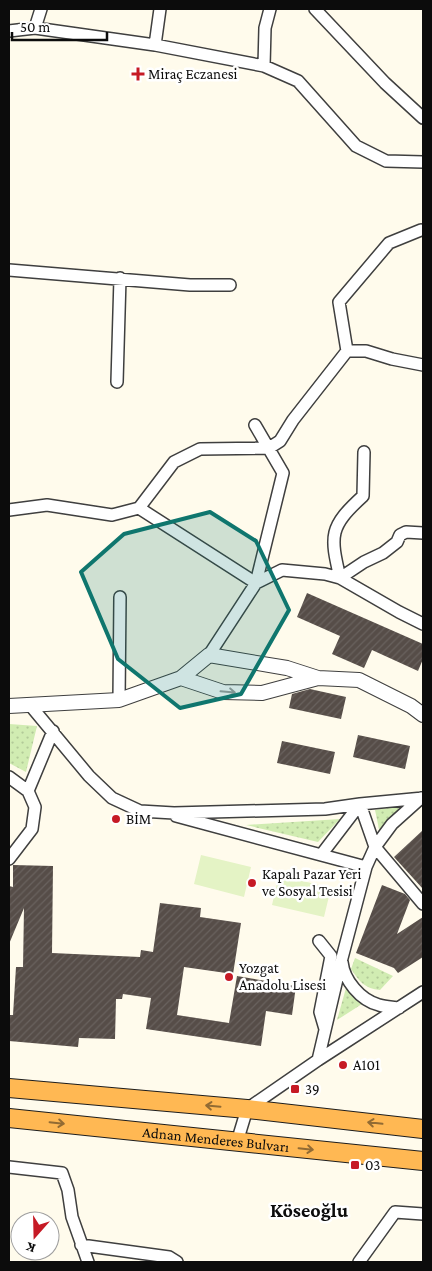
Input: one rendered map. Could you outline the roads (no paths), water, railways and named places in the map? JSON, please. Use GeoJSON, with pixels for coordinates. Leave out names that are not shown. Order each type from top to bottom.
{"type":"FeatureCollection","features":[{"type":"Feature","properties":{"kind":"highway"},"geometry":{"type":"LineString","coordinates":[[9,1088],[247,1109],[423,1129]]}},
{"type":"Feature","properties":{"kind":"highway","name":"Adnan Menderes Bulvarı"},"geometry":{"type":"LineString","coordinates":[[9,1118],[423,1161]]}},
{"type":"Feature","properties":{"kind":"street"},"geometry":{"type":"LineString","coordinates":[[35,28],[42,9]]}},
{"type":"Feature","properties":{"kind":"street"},"geometry":{"type":"LineString","coordinates":[[155,46],[160,9]]}},
{"type":"Feature","properties":{"kind":"street"},"geometry":{"type":"LineString","coordinates":[[264,66],[265,28],[270,9]]}},
{"type":"Feature","properties":{"kind":"street"},"geometry":{"type":"LineString","coordinates":[[315,9],[385,83],[423,118]]}},
{"type":"Feature","properties":{"kind":"street"},"geometry":{"type":"LineString","coordinates":[[9,31],[35,28],[155,46],[264,66],[298,81],[356,146],[386,161],[423,162]]}},
{"type":"Feature","properties":{"kind":"street"},"geometry":{"type":"LineString","coordinates":[[9,510],[47,505],[112,515],[139,508],[174,462],[200,449],[269,448],[280,440],[293,420],[347,351],[340,302],[389,243],[421,230]]}},
{"type":"Feature","properties":{"kind":"street"},"geometry":{"type":"LineString","coordinates":[[9,270],[190,285],[230,285]]}},
{"type":"Feature","properties":{"kind":"street"},"geometry":{"type":"LineString","coordinates":[[117,382],[120,278]]}},
{"type":"Feature","properties":{"kind":"street"},"geometry":{"type":"LineString","coordinates":[[347,351],[366,350],[392,359],[423,365]]}},
{"type":"Feature","properties":{"kind":"street"},"geometry":{"type":"LineString","coordinates":[[9,706],[118,700],[181,678],[209,655],[256,583],[283,473],[256,425]]}},
{"type":"Feature","properties":{"kind":"street"},"geometry":{"type":"LineString","coordinates":[[340,578],[333,540],[338,522],[363,496],[364,452]]}},
{"type":"Feature","properties":{"kind":"street"},"geometry":{"type":"LineString","coordinates":[[139,508],[256,583]]}},
{"type":"Feature","properties":{"kind":"street"},"geometry":{"type":"LineString","coordinates":[[340,578],[364,562],[383,553],[406,532],[423,533]]}},
{"type":"Feature","properties":{"kind":"street"},"geometry":{"type":"LineString","coordinates":[[256,583],[282,570],[325,574],[340,578],[423,624]]}},
{"type":"Feature","properties":{"kind":"street"},"geometry":{"type":"LineString","coordinates":[[118,700],[120,597]]}},
{"type":"Feature","properties":{"kind":"street"},"geometry":{"type":"LineString","coordinates":[[209,655],[287,668],[318,678],[359,680],[411,706],[423,715]]}},
{"type":"Feature","properties":{"kind":"street"},"geometry":{"type":"LineString","coordinates":[[181,678],[223,692],[262,693],[318,678]]}},
{"type":"Feature","properties":{"kind":"street"},"geometry":{"type":"LineString","coordinates":[[30,705],[89,776],[112,798],[140,811],[325,809],[422,798]]}},
{"type":"Feature","properties":{"kind":"street"},"geometry":{"type":"LineString","coordinates":[[28,791],[53,731]]}},
{"type":"Feature","properties":{"kind":"street"},"geometry":{"type":"LineString","coordinates":[[9,776],[28,791],[35,807],[32,829],[9,859]]}},
{"type":"Feature","properties":{"kind":"street"},"geometry":{"type":"LineString","coordinates":[[318,1060],[366,867],[375,847],[392,824],[422,798]]}},
{"type":"Feature","properties":{"kind":"street"},"geometry":{"type":"LineString","coordinates":[[360,804],[375,847],[423,904]]}},
{"type":"Feature","properties":{"kind":"street"},"geometry":{"type":"LineString","coordinates":[[321,855],[360,804]]}},
{"type":"Feature","properties":{"kind":"street"},"geometry":{"type":"LineString","coordinates":[[160,812],[366,867]]}},
{"type":"Feature","properties":{"kind":"street"},"geometry":{"type":"LineString","coordinates":[[319,941],[331,956],[320,1012],[325,1030]]}},
{"type":"Feature","properties":{"kind":"street"},"geometry":{"type":"LineString","coordinates":[[342,958],[343,970],[350,984],[364,998],[377,1005],[399,1008]]}},
{"type":"Feature","properties":{"kind":"street"},"geometry":{"type":"LineString","coordinates":[[237,1142],[247,1109],[423,992]]}},
{"type":"Feature","properties":{"kind":"street"},"geometry":{"type":"LineString","coordinates":[[9,1166],[62,1172],[68,1190],[72,1217],[88,1262]]}},
{"type":"Feature","properties":{"kind":"street"},"geometry":{"type":"LineString","coordinates":[[360,1262],[395,1212],[423,1214]]}},
{"type":"Feature","properties":{"kind":"street"},"geometry":{"type":"LineString","coordinates":[[81,1245],[169,1258],[177,1262]]}},
{"type":"Feature","properties":{"kind":"place","name":"Miraç Eczanesi"},"geometry":{"type":"Point","coordinates":[138,74]}},
{"type":"Feature","properties":{"kind":"place","name":"BİM"},"geometry":{"type":"Point","coordinates":[116,819]}},
{"type":"Feature","properties":{"kind":"place","name":"Kapalı Pazar Yeri ve Sosyal Tesisi"},"geometry":{"type":"Point","coordinates":[252,883]}},
{"type":"Feature","properties":{"kind":"place","name":"Yozgat Anadolu Lisesi"},"geometry":{"type":"Point","coordinates":[229,977]}},
{"type":"Feature","properties":{"kind":"place","name":"A101"},"geometry":{"type":"Point","coordinates":[343,1065]}},
{"type":"Feature","properties":{"kind":"place","name":"39"},"geometry":{"type":"Point","coordinates":[295,1089]}},
{"type":"Feature","properties":{"kind":"place","name":"03"},"geometry":{"type":"Point","coordinates":[355,1165]}},
{"type":"Feature","properties":{"kind":"district","name":"Köseoğlu"},"geometry":{"type":"Point","coordinates":[309,1210]}}]}
